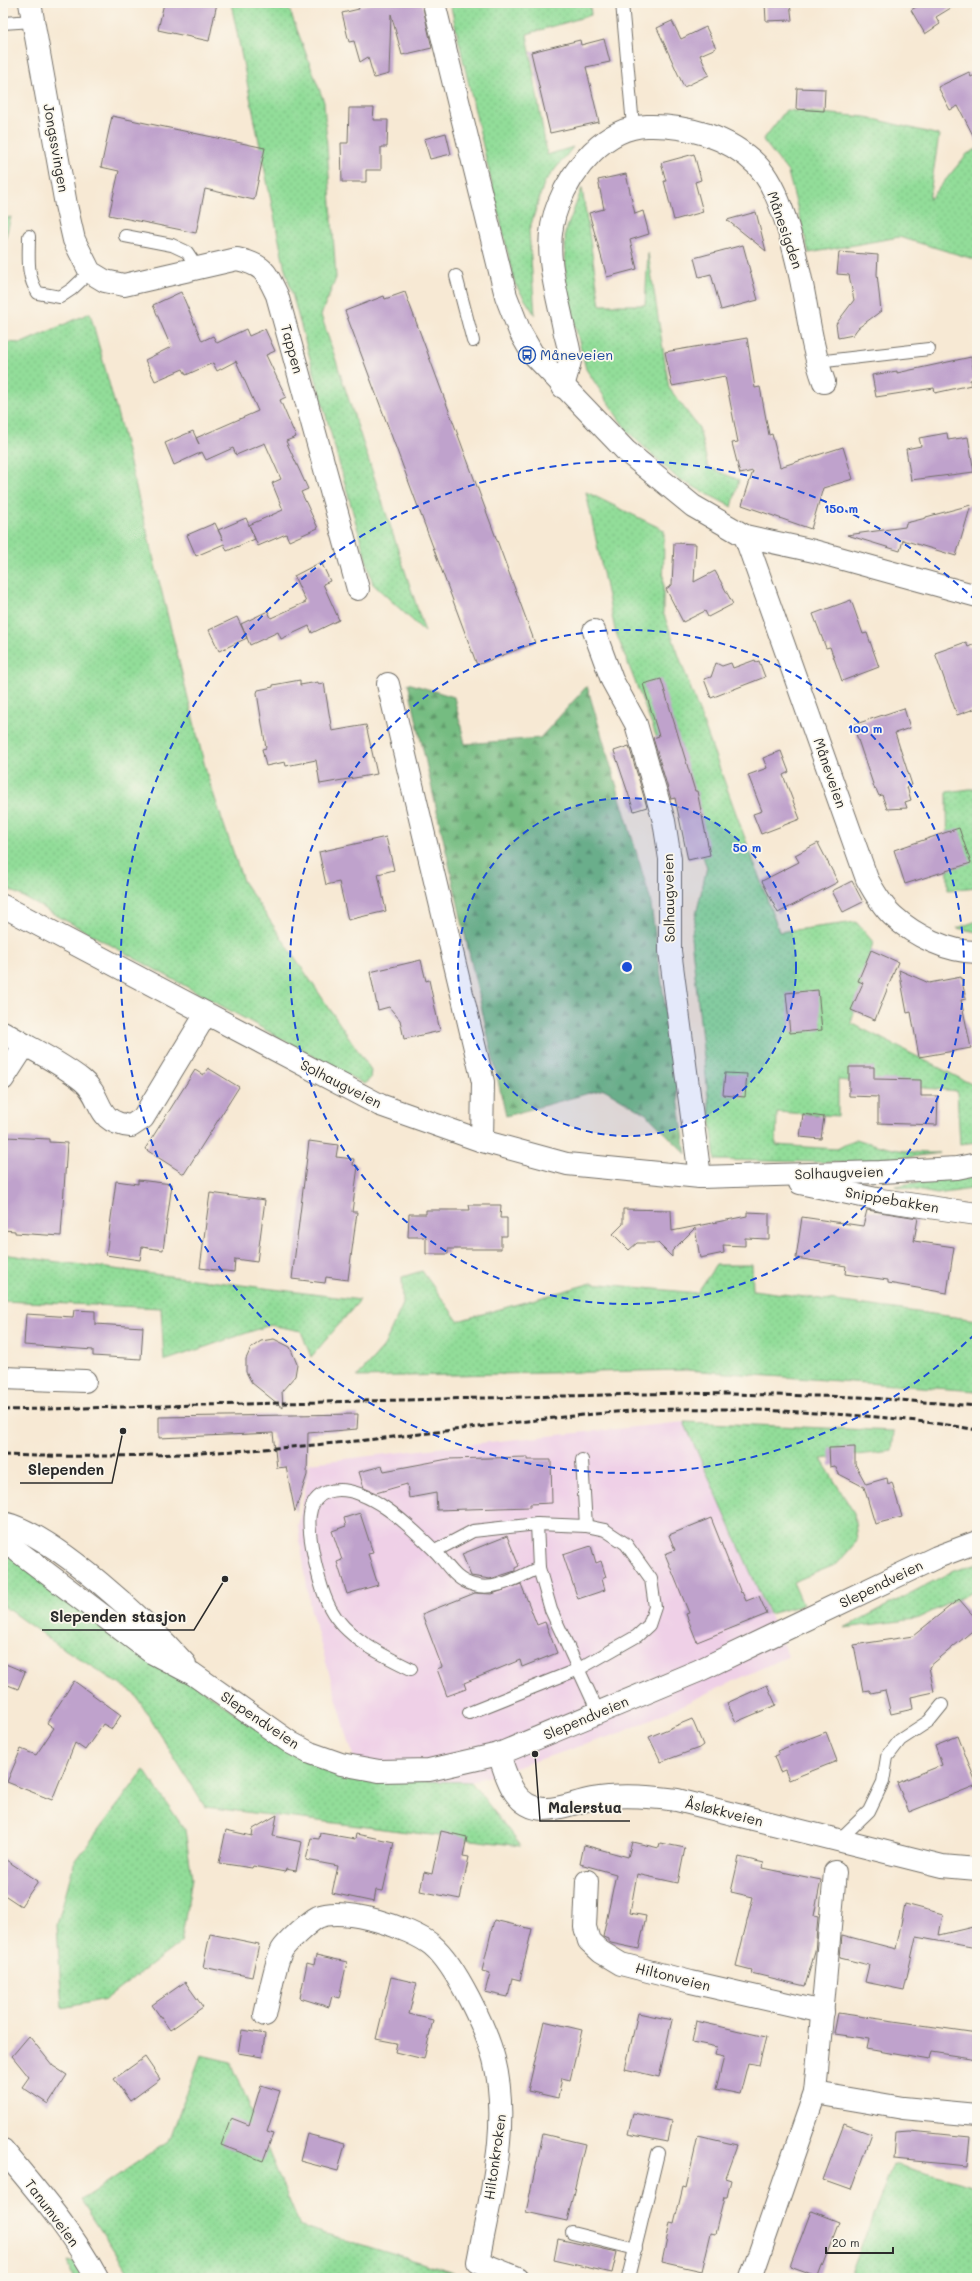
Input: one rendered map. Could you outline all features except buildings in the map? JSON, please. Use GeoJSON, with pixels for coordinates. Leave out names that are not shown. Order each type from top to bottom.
{"type":"FeatureCollection","features":[{"type":"Feature","properties":{"kind":"street"},"geometry":{"type":"LineString","coordinates":[[434,3],[506,296],[520,332],[532,353],[563,387],[626,451],[658,479],[693,506],[745,536],[814,551],[977,596]]}},
{"type":"Feature","properties":{"kind":"street","name":"Jongssvingen"},"geometry":{"type":"LineString","coordinates":[[32,12],[66,205],[74,240],[98,276]]}},
{"type":"Feature","properties":{"kind":"street"},"geometry":{"type":"LineString","coordinates":[[563,387],[570,360],[551,273],[551,238],[557,206],[575,170],[600,144],[633,126]]}},
{"type":"Feature","properties":{"kind":"street","name":"Månesigden"},"geometry":{"type":"LineString","coordinates":[[633,126],[679,128],[702,133],[731,145],[757,165],[774,191],[786,225],[800,274],[817,362],[824,382]]}},
{"type":"Feature","properties":{"kind":"street","name":"Tappen"},"geometry":{"type":"LineString","coordinates":[[98,276],[124,285],[197,267],[237,260],[254,263],[266,272],[277,295],[358,589]]}},
{"type":"Feature","properties":{"kind":"street","name":"Måneveien"},"geometry":{"type":"LineString","coordinates":[[745,536],[867,879],[877,897],[893,916],[937,944],[965,952],[977,952]]}},
{"type":"Feature","properties":{"kind":"street","name":"Solhaugveien"},"geometry":{"type":"LineString","coordinates":[[594,630],[612,680],[636,724],[664,821],[670,859],[670,951],[700,1177]]}},
{"type":"Feature","properties":{"kind":"street"},"geometry":{"type":"LineString","coordinates":[[388,684],[483,1082],[482,1141]]}},
{"type":"Feature","properties":{"kind":"street","name":"Solhaugveien"},"geometry":{"type":"LineString","coordinates":[[3,906],[380,1105],[482,1141],[567,1164],[700,1177],[957,1168],[977,1164]]}},
{"type":"Feature","properties":{"kind":"street"},"geometry":{"type":"LineString","coordinates":[[3,1032],[83,1081],[93,1093],[104,1115],[118,1125],[131,1126],[143,1118],[206,1014]]}},
{"type":"Feature","properties":{"kind":"street"},"geometry":{"type":"LineString","coordinates":[[3,1079],[25,1045]]}},
{"type":"Feature","properties":{"kind":"street","name":"Snippebakken"},"geometry":{"type":"LineString","coordinates":[[760,1176],[881,1200],[977,1214]]}},
{"type":"Feature","properties":{"kind":"street"},"geometry":{"type":"LineString","coordinates":[[3,1378],[85,1382]]}},
{"type":"Feature","properties":{"kind":"street","name":"Slependveien"},"geometry":{"type":"LineString","coordinates":[[3,1523],[11,1525],[34,1537],[83,1570],[161,1637],[193,1674]]}},
{"type":"Feature","properties":{"kind":"street","name":"Slependveien"},"geometry":{"type":"LineString","coordinates":[[3,1540],[151,1652],[193,1674],[291,1742],[310,1753],[341,1764],[379,1771],[412,1771],[451,1766],[499,1754],[698,1671],[937,1557],[977,1542]]}},
{"type":"Feature","properties":{"kind":"street","name":"Åsløkkveien"},"geometry":{"type":"LineString","coordinates":[[499,1754],[512,1790],[522,1802],[533,1808],[544,1810],[591,1799],[646,1795],[677,1800],[942,1866],[977,1869]]}},
{"type":"Feature","properties":{"kind":"street"},"geometry":{"type":"LineString","coordinates":[[751,2278],[815,2093],[835,1872]]}},
{"type":"Feature","properties":{"kind":"street","name":"Hiltonveien"},"geometry":{"type":"LineString","coordinates":[[587,1881],[585,1927],[589,1941],[601,1952],[621,1964],[691,1982],[823,2012]]}},
{"type":"Feature","properties":{"kind":"street","name":"Hiltonkroken"},"geometry":{"type":"LineString","coordinates":[[265,2015],[282,1950],[318,1918],[340,1914],[368,1919],[413,1933],[433,1946],[445,1959],[459,1981],[485,2030],[494,2059],[502,2111],[498,2154],[478,2262],[518,2278]]}},
{"type":"Feature","properties":{"kind":"street"},"geometry":{"type":"LineString","coordinates":[[815,2093],[903,2108],[977,2115]]}},
{"type":"Feature","properties":{"kind":"street","name":"Tanumveien"},"geometry":{"type":"LineString","coordinates":[[3,2150],[58,2218],[79,2248],[97,2278]]}},
{"type":"Feature","properties":{"kind":"lane"},"geometry":{"type":"LineString","coordinates":[[622,3],[633,126]]}},
{"type":"Feature","properties":{"kind":"lane"},"geometry":{"type":"LineString","coordinates":[[3,23],[32,12]]}},
{"type":"Feature","properties":{"kind":"lane"},"geometry":{"type":"LineString","coordinates":[[29,236],[29,270],[32,284],[38,293],[60,297],[98,276]]}},
{"type":"Feature","properties":{"kind":"lane"},"geometry":{"type":"LineString","coordinates":[[125,236],[172,244],[187,252],[197,267]]}},
{"type":"Feature","properties":{"kind":"lane"},"geometry":{"type":"LineString","coordinates":[[456,276],[473,341]]}},
{"type":"Feature","properties":{"kind":"lane"},"geometry":{"type":"LineString","coordinates":[[817,362],[929,349]]}},
{"type":"Feature","properties":{"kind":"lane"},"geometry":{"type":"LineString","coordinates":[[582,1460],[586,1526]]}},
{"type":"Feature","properties":{"kind":"lane"},"geometry":{"type":"LineString","coordinates":[[411,1669],[379,1654],[345,1628],[330,1608],[314,1560],[309,1527],[312,1506],[319,1495],[331,1491],[348,1491],[382,1505],[405,1523],[435,1551],[457,1578],[484,1588],[497,1585],[539,1568]]}},
{"type":"Feature","properties":{"kind":"lane"},"geometry":{"type":"LineString","coordinates":[[537,1524],[539,1568],[551,1610],[579,1669],[598,1714]]}},
{"type":"Feature","properties":{"kind":"lane"},"geometry":{"type":"LineString","coordinates":[[435,1551],[473,1531],[537,1524],[586,1526],[605,1530],[626,1544],[651,1578],[655,1607],[648,1625],[637,1636],[579,1669],[469,1713]]}},
{"type":"Feature","properties":{"kind":"lane"},"geometry":{"type":"LineString","coordinates":[[839,1840],[869,1811],[884,1782],[887,1756],[900,1740],[929,1721],[942,1705]]}},
{"type":"Feature","properties":{"kind":"lane"},"geometry":{"type":"LineString","coordinates":[[628,2278],[658,2153]]}},
{"type":"Feature","properties":{"kind":"lane"},"geometry":{"type":"LineString","coordinates":[[572,2233],[636,2249]]}},
{"type":"Feature","properties":{"kind":"shaded area"},"geometry":{"type":"Polygon","coordinates":[[[684,1422],[788,1656],[623,1732],[471,1782],[360,1780],[310,1607],[298,1526],[310,1463],[489,1442],[684,1422]]]}},
{"type":"Feature","properties":{"kind":"green space"},"geometry":{"type":"Polygon","coordinates":[[[231,3],[287,3],[324,102],[336,278],[321,315],[425,632],[373,584],[284,265],[231,3]]]}},
{"type":"Feature","properties":{"kind":"green space"},"geometry":{"type":"Polygon","coordinates":[[[450,3],[590,3],[591,15],[527,34],[547,155],[573,147],[544,183],[529,231],[535,315],[515,284],[450,3]]]}},
{"type":"Feature","properties":{"kind":"green space"},"geometry":{"type":"Polygon","coordinates":[[[786,110],[866,117],[939,135],[929,200],[967,154],[977,149],[977,260],[899,237],[809,253],[788,172],[763,140],[786,110]]]}},
{"type":"Feature","properties":{"kind":"green space"},"geometry":{"type":"Polygon","coordinates":[[[582,188],[600,305],[645,305],[648,253],[669,388],[699,428],[708,467],[739,480],[732,507],[677,478],[627,431],[586,369],[566,290],[565,233],[582,188]]]}},
{"type":"Feature","properties":{"kind":"green space"},"geometry":{"type":"Polygon","coordinates":[[[11,217],[3,247],[3,219],[11,217]]]}},
{"type":"Feature","properties":{"kind":"green space"},"geometry":{"type":"Polygon","coordinates":[[[90,313],[122,431],[207,775],[243,881],[371,1070],[370,1079],[364,1084],[3,886],[3,342],[22,343],[90,313]]]}},
{"type":"Feature","properties":{"kind":"green space"},"geometry":{"type":"Polygon","coordinates":[[[586,492],[664,530],[663,612],[779,932],[856,922],[873,942],[851,1023],[977,1087],[977,1142],[960,1144],[957,1091],[838,1080],[838,1116],[777,1112],[776,1145],[837,1149],[856,1139],[897,1150],[940,1153],[867,1163],[715,1160],[691,937],[707,867],[615,630],[586,492]]]}},
{"type":"Feature","properties":{"kind":"green space"},"geometry":{"type":"Polygon","coordinates":[[[408,683],[454,697],[465,744],[540,738],[587,686],[650,898],[686,1154],[646,1114],[604,1089],[506,1116],[408,683]]]}},
{"type":"Feature","properties":{"kind":"green space"},"geometry":{"type":"Polygon","coordinates":[[[977,788],[977,887],[948,890],[947,792],[977,788]]]}},
{"type":"Feature","properties":{"kind":"green space"},"geometry":{"type":"Polygon","coordinates":[[[977,921],[977,932],[957,928],[977,921]]]}},
{"type":"Feature","properties":{"kind":"green space"},"geometry":{"type":"Polygon","coordinates":[[[977,1172],[977,1188],[937,1194],[895,1186],[977,1172]]]}},
{"type":"Feature","properties":{"kind":"green space"},"geometry":{"type":"Polygon","coordinates":[[[3,1254],[360,1300],[311,1357],[301,1331],[270,1325],[164,1361],[161,1308],[3,1301],[3,1254]]]}},
{"type":"Feature","properties":{"kind":"green space"},"geometry":{"type":"Polygon","coordinates":[[[716,1265],[752,1265],[753,1290],[977,1320],[977,1391],[686,1370],[357,1377],[383,1348],[403,1304],[402,1277],[422,1271],[458,1321],[592,1283],[697,1293],[716,1265]]]}},
{"type":"Feature","properties":{"kind":"green space"},"geometry":{"type":"Polygon","coordinates":[[[684,1422],[894,1431],[892,1451],[821,1459],[854,1513],[857,1541],[837,1564],[793,1582],[803,1605],[769,1614],[684,1422]]]}},
{"type":"Feature","properties":{"kind":"green space"},"geometry":{"type":"Polygon","coordinates":[[[3,1552],[300,1758],[360,1780],[471,1782],[521,1846],[205,1807],[135,1694],[58,1645],[3,1606],[3,1552]]]}},
{"type":"Feature","properties":{"kind":"green space"},"geometry":{"type":"Polygon","coordinates":[[[977,1563],[977,1590],[916,1619],[844,1628],[949,1573],[977,1563]]]}},
{"type":"Feature","properties":{"kind":"green space"},"geometry":{"type":"Polygon","coordinates":[[[144,1770],[185,1830],[192,1878],[181,1942],[106,1999],[62,2008],[57,1925],[74,1863],[144,1770]]]}},
{"type":"Feature","properties":{"kind":"green space"},"geometry":{"type":"Polygon","coordinates":[[[201,2055],[231,2062],[300,2226],[471,2278],[132,2278],[81,2200],[169,2141],[201,2055]]]}},
{"type":"Feature","properties":{"kind":"green space"},"geometry":{"type":"Polygon","coordinates":[[[893,2164],[977,2187],[977,2278],[849,2278],[893,2164]]]}},
{"type":"Feature","properties":{"kind":"green space"},"geometry":{"type":"Polygon","coordinates":[[[68,2261],[76,2263],[82,2278],[73,2278],[68,2261]]]}},
{"type":"Feature","properties":{"kind":"railway"},"geometry":{"type":"LineString","coordinates":[[3,1410],[684,1393],[859,1397],[977,1406]]}},
{"type":"Feature","properties":{"kind":"railway"},"geometry":{"type":"LineString","coordinates":[[3,1455],[132,1456],[218,1452],[303,1446],[594,1414],[676,1409],[746,1410],[856,1416],[917,1421],[977,1430]]}},
{"type":"Feature","properties":{"kind":"place","name":"Måneveien"},"geometry":{"type":"Point","coordinates":[527,355]}},
{"type":"Feature","properties":{"kind":"place","name":"Slependen"},"geometry":{"type":"Point","coordinates":[123,1431]}},
{"type":"Feature","properties":{"kind":"place","name":"Slependen stasjon"},"geometry":{"type":"Point","coordinates":[225,1579]}},
{"type":"Feature","properties":{"kind":"place","name":"Malerstua"},"geometry":{"type":"Point","coordinates":[535,1754]}}]}
